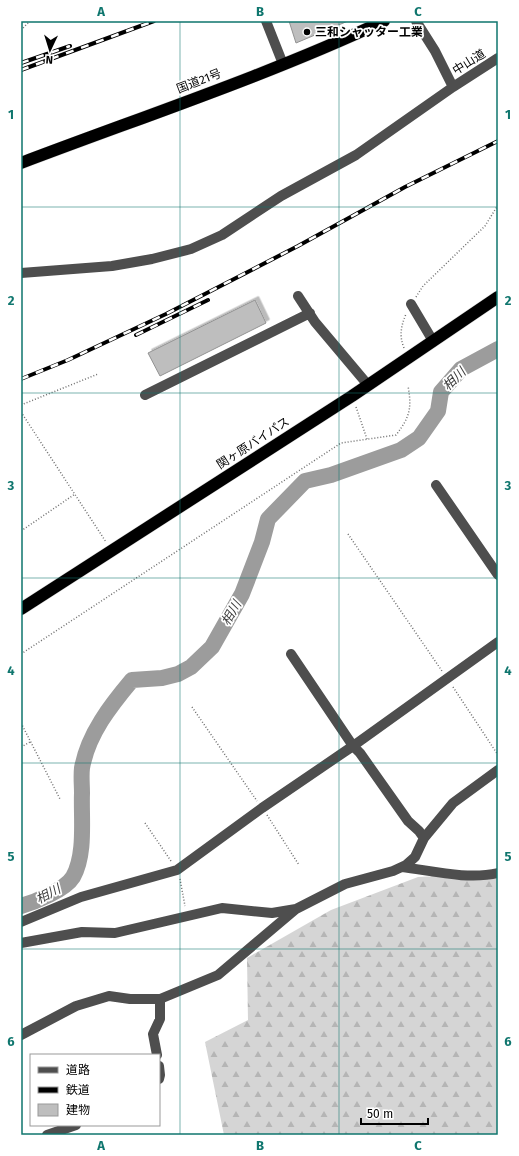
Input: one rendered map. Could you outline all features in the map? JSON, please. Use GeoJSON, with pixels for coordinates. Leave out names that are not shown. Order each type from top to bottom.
{"type":"FeatureCollection","features":[{"type":"Feature","properties":{"kind":"highway","name":"国道21号"},"geometry":{"type":"LineString","coordinates":[[21,163],[283,64],[339,42],[384,21]]}},
{"type":"Feature","properties":{"kind":"highway","name":"関ヶ原バイパス"},"geometry":{"type":"LineString","coordinates":[[21,609],[352,396],[498,297]]}},
{"type":"Feature","properties":{"kind":"street"},"geometry":{"type":"LineString","coordinates":[[266,21],[283,64]]}},
{"type":"Feature","properties":{"kind":"street"},"geometry":{"type":"LineString","coordinates":[[416,21],[435,51],[453,87]]}},
{"type":"Feature","properties":{"kind":"street","name":"中山道"},"geometry":{"type":"LineString","coordinates":[[21,273],[112,266],[152,259],[191,248],[235,227],[284,194],[356,155],[453,87],[498,58]]}},
{"type":"Feature","properties":{"kind":"street"},"geometry":{"type":"LineString","coordinates":[[298,296],[315,322],[368,385]]}},
{"type":"Feature","properties":{"kind":"street"},"geometry":{"type":"LineString","coordinates":[[411,304],[433,341]]}},
{"type":"Feature","properties":{"kind":"street"},"geometry":{"type":"LineString","coordinates":[[144,395],[310,313]]}},
{"type":"Feature","properties":{"kind":"street"},"geometry":{"type":"LineString","coordinates":[[436,485],[498,575]]}},
{"type":"Feature","properties":{"kind":"street"},"geometry":{"type":"LineString","coordinates":[[21,922],[81,897],[177,870],[262,808],[353,746],[498,642]]}},
{"type":"Feature","properties":{"kind":"street"},"geometry":{"type":"LineString","coordinates":[[291,654],[353,746],[360,753],[408,821],[420,831],[424,838]]}},
{"type":"Feature","properties":{"kind":"street"},"geometry":{"type":"LineString","coordinates":[[21,1036],[76,1006],[108,996],[130,999],[160,999],[218,975],[296,909],[345,884],[402,867],[415,857],[424,838],[453,803],[498,770]]}},
{"type":"Feature","properties":{"kind":"street"},"geometry":{"type":"LineString","coordinates":[[402,867],[456,874],[489,875],[498,873]]}},
{"type":"Feature","properties":{"kind":"street"},"geometry":{"type":"LineString","coordinates":[[21,943],[82,932],[115,933],[222,908],[272,913],[296,909]]}},
{"type":"Feature","properties":{"kind":"street"},"geometry":{"type":"LineString","coordinates":[[157,1054],[153,1034],[160,1019],[160,999]]}},
{"type":"Feature","properties":{"kind":"street"},"geometry":{"type":"LineString","coordinates":[[48,1135],[73,1126]]}},
{"type":"Feature","properties":{"kind":"path"},"geometry":{"type":"LineString","coordinates":[[21,30],[30,21]]}},
{"type":"Feature","properties":{"kind":"path"},"geometry":{"type":"LineString","coordinates":[[404,348],[401,340],[402,324],[411,304],[423,286],[485,226],[498,205]]}},
{"type":"Feature","properties":{"kind":"path"},"geometry":{"type":"LineString","coordinates":[[21,405],[98,374]]}},
{"type":"Feature","properties":{"kind":"path"},"geometry":{"type":"LineString","coordinates":[[21,654],[340,443],[396,435],[406,423],[410,412],[411,399],[408,386]]}},
{"type":"Feature","properties":{"kind":"path"},"geometry":{"type":"LineString","coordinates":[[352,396],[367,439]]}},
{"type":"Feature","properties":{"kind":"path"},"geometry":{"type":"LineString","coordinates":[[21,412],[76,494],[111,551]]}},
{"type":"Feature","properties":{"kind":"path"},"geometry":{"type":"LineString","coordinates":[[21,531],[76,494]]}},
{"type":"Feature","properties":{"kind":"path"},"geometry":{"type":"LineString","coordinates":[[348,534],[498,755]]}},
{"type":"Feature","properties":{"kind":"path"},"geometry":{"type":"LineString","coordinates":[[192,707],[262,808],[299,865]]}},
{"type":"Feature","properties":{"kind":"path"},"geometry":{"type":"LineString","coordinates":[[21,723],[60,799]]}},
{"type":"Feature","properties":{"kind":"path"},"geometry":{"type":"LineString","coordinates":[[21,747],[30,742]]}},
{"type":"Feature","properties":{"kind":"green space"},"geometry":{"type":"Polygon","coordinates":[[[498,873],[498,1135],[224,1135],[205,1042],[248,1020],[247,958],[331,910],[418,877],[498,873]]]}},
{"type":"Feature","properties":{"kind":"building","name":"三和シャッター工業"},"geometry":{"type":"Polygon","coordinates":[[[289,21],[348,21],[296,43],[289,21]]]}},
{"type":"Feature","properties":{"kind":"building"},"geometry":{"type":"Polygon","coordinates":[[[255,300],[266,323],[160,376],[148,353],[255,300]]]}},
{"type":"Feature","properties":{"kind":"waterway","name":"相川"},"geometry":{"type":"LineString","coordinates":[[21,906],[34,902],[57,891],[69,882],[77,868],[80,858],[82,836],[82,768],[89,743],[101,721],[132,680],[162,678],[178,674],[191,667],[212,647],[242,594],[262,542],[268,519],[305,481],[331,475],[401,450],[419,438],[438,411],[441,392],[461,369],[498,349]]}},
{"type":"Feature","properties":{"kind":"railway"},"geometry":{"type":"LineString","coordinates":[[21,70],[154,21]]}},
{"type":"Feature","properties":{"kind":"railway"},"geometry":{"type":"LineString","coordinates":[[21,63],[70,46]]}},
{"type":"Feature","properties":{"kind":"railway"},"geometry":{"type":"LineString","coordinates":[[21,379],[68,360],[166,314],[298,246],[405,187],[498,141]]}},
{"type":"Feature","properties":{"kind":"railway"},"geometry":{"type":"LineString","coordinates":[[136,335],[208,300]]}},
{"type":"Feature","properties":{"kind":"place","name":"三和シャッター工業"},"geometry":{"type":"Point","coordinates":[307,32]}}]}
